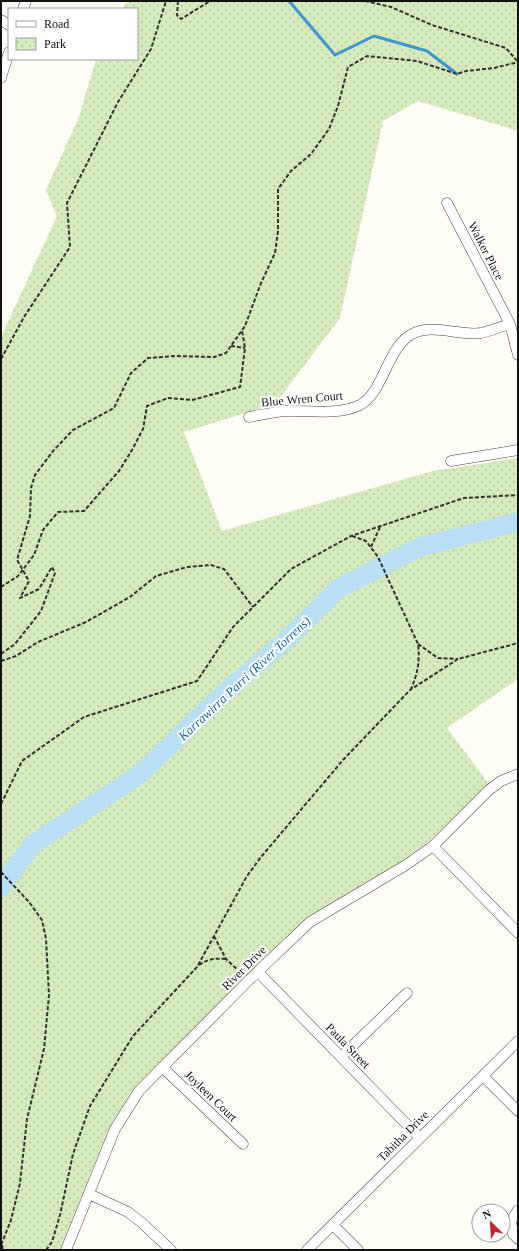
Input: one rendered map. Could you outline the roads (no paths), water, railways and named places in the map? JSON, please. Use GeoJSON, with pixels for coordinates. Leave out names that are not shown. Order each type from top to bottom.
{"type":"FeatureCollection","features":[{"type":"Feature","properties":{"kind":"street"},"geometry":{"type":"LineString","coordinates":[[1,78],[8,55]]}},
{"type":"Feature","properties":{"kind":"street","name":"Walker Place"},"geometry":{"type":"LineString","coordinates":[[447,203],[510,324],[518,355]]}},
{"type":"Feature","properties":{"kind":"street","name":"Blue Wren Court"},"geometry":{"type":"LineString","coordinates":[[249,417],[284,411],[328,412],[345,410],[361,404],[369,398],[398,347],[407,336],[424,330],[480,333],[510,324]]}},
{"type":"Feature","properties":{"kind":"street"},"geometry":{"type":"LineString","coordinates":[[451,462],[518,450]]}},
{"type":"Feature","properties":{"kind":"street","name":"River Drive"},"geometry":{"type":"LineString","coordinates":[[66,1250],[88,1194],[123,1114],[139,1091],[249,980],[310,922],[406,865],[433,846],[489,790],[501,781],[518,774]]}},
{"type":"Feature","properties":{"kind":"street"},"geometry":{"type":"LineString","coordinates":[[433,846],[518,933]]}},
{"type":"Feature","properties":{"kind":"street","name":"Paula Street"},"geometry":{"type":"LineString","coordinates":[[258,972],[420,1138]]}},
{"type":"Feature","properties":{"kind":"street"},"geometry":{"type":"LineString","coordinates":[[341,1057],[407,993]]}},
{"type":"Feature","properties":{"kind":"street","name":"Tabitha Drive"},"geometry":{"type":"LineString","coordinates":[[307,1250],[518,1041]]}},
{"type":"Feature","properties":{"kind":"street","name":"Joyleen Court"},"geometry":{"type":"LineString","coordinates":[[162,1067],[243,1144]]}},
{"type":"Feature","properties":{"kind":"street"},"geometry":{"type":"LineString","coordinates":[[483,1076],[518,1111]]}},
{"type":"Feature","properties":{"kind":"street"},"geometry":{"type":"LineString","coordinates":[[88,1194],[128,1212],[142,1222],[171,1250]]}},
{"type":"Feature","properties":{"kind":"street"},"geometry":{"type":"LineString","coordinates":[[518,1210],[511,1221],[513,1234],[518,1239]]}},
{"type":"Feature","properties":{"kind":"street"},"geometry":{"type":"LineString","coordinates":[[333,1225],[358,1250]]}},
{"type":"Feature","properties":{"kind":"waterway"},"geometry":{"type":"LineString","coordinates":[[289,1],[335,55],[374,36],[427,51],[457,74]]}},
{"type":"Feature","properties":{"kind":"waterway","name":"Karrawirra Parri (River Torrens)"},"geometry":{"type":"LineString","coordinates":[[1,887],[33,844],[139,775],[223,694],[286,640],[339,588],[420,547],[518,522]]}}]}
